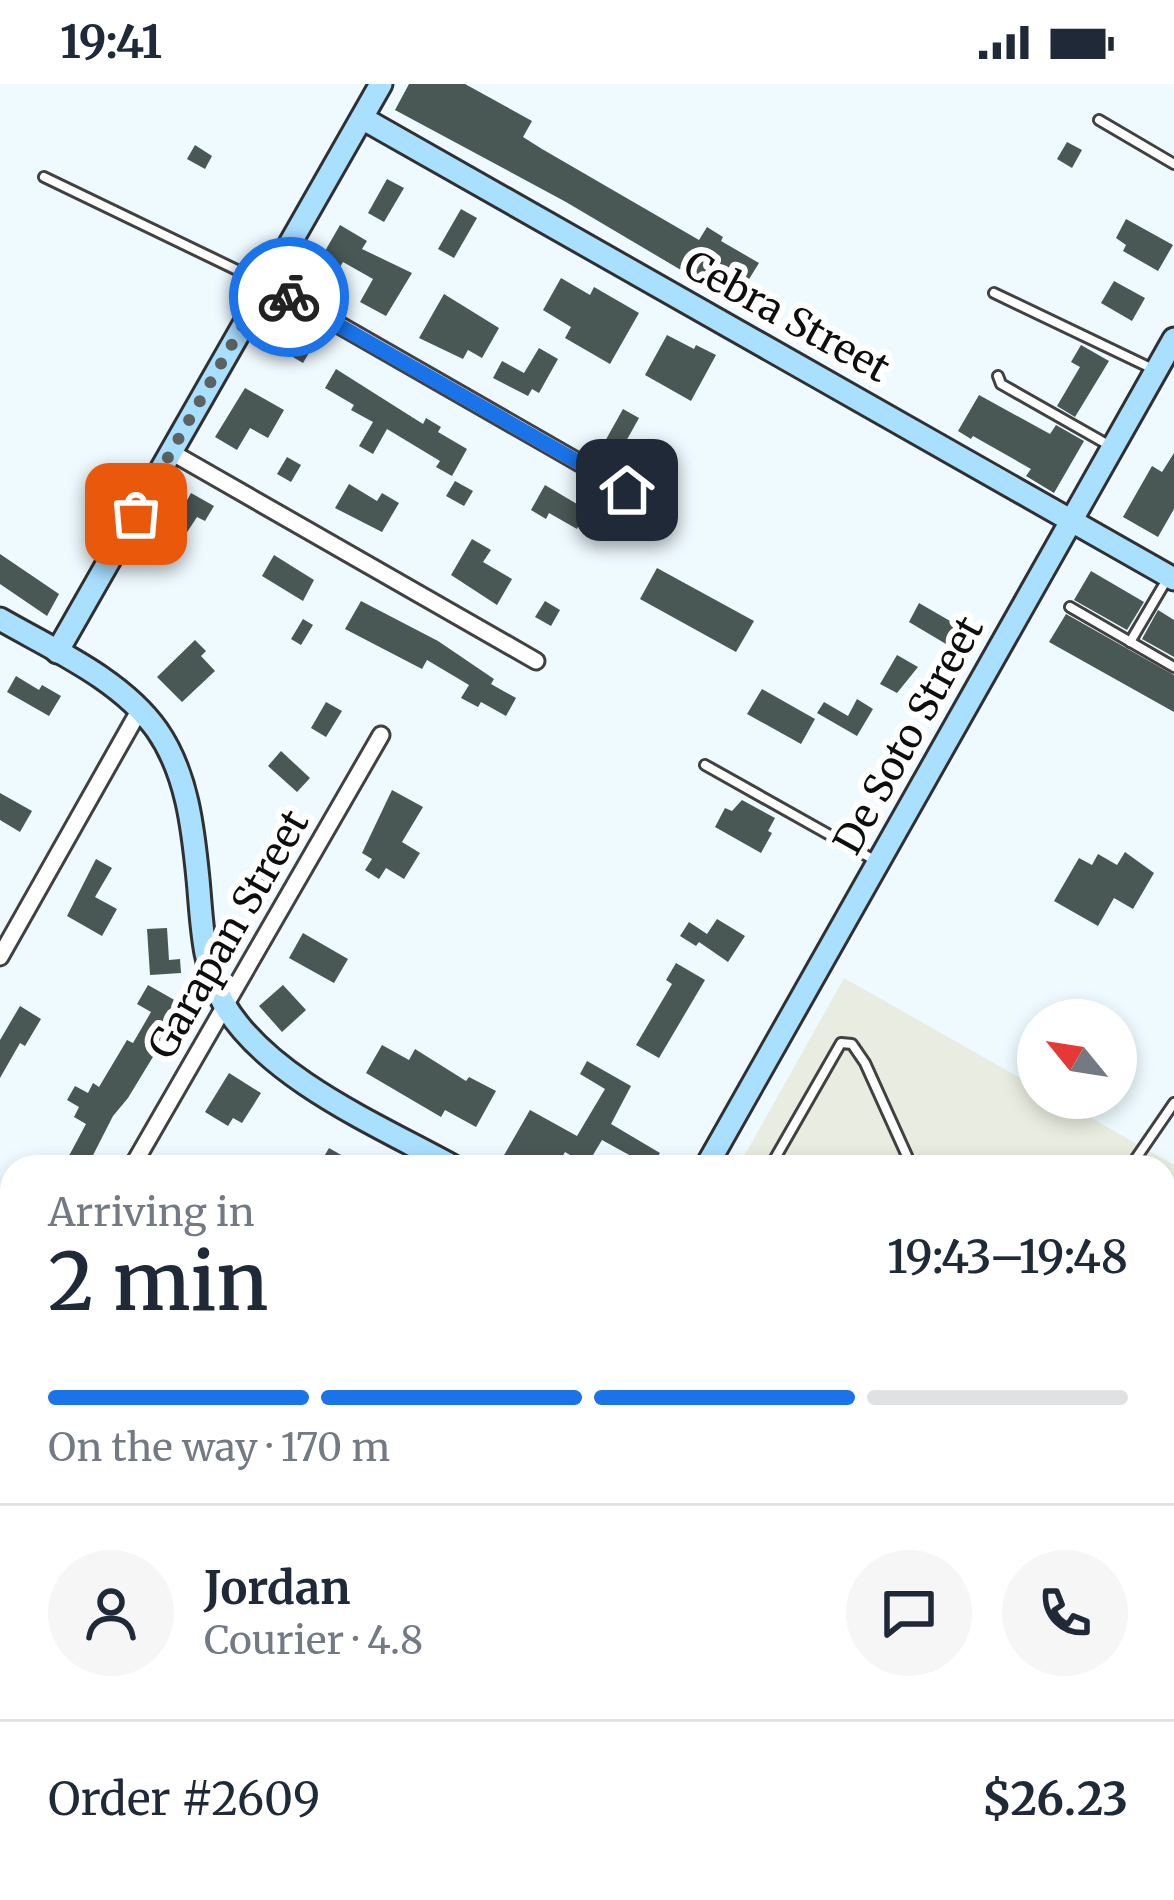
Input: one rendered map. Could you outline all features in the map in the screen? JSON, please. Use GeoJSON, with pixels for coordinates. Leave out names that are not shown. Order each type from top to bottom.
{"type":"FeatureCollection","features":[{"type":"Feature","properties":{"kind":"street"},"geometry":{"type":"LineString","coordinates":[[57,652],[381,84]]}},
{"type":"Feature","properties":{"kind":"street","name":"Cebra Street"},"geometry":{"type":"LineString","coordinates":[[362,118],[1171,578]]}},
{"type":"Feature","properties":{"kind":"street"},"geometry":{"type":"LineString","coordinates":[[266,284],[627,490]]}},
{"type":"Feature","properties":{"kind":"street","name":"De Soto Street"},"geometry":{"type":"LineString","coordinates":[[713,1155],[1174,339]]}},
{"type":"Feature","properties":{"kind":"street"},"geometry":{"type":"LineString","coordinates":[[171,452],[536,661]]}},
{"type":"Feature","properties":{"kind":"street"},"geometry":{"type":"LineString","coordinates":[[0,619],[92,673],[157,729],[184,788],[203,939],[224,1005],[255,1041],[295,1075],[433,1155]]}},
{"type":"Feature","properties":{"kind":"street"},"geometry":{"type":"LineString","coordinates":[[0,956],[139,711]]}},
{"type":"Feature","properties":{"kind":"street","name":"Garapan Street"},"geometry":{"type":"LineString","coordinates":[[140,1155],[381,735]]}},
{"type":"Feature","properties":{"kind":"lane"},"geometry":{"type":"LineString","coordinates":[[1099,120],[1174,164]]}},
{"type":"Feature","properties":{"kind":"lane"},"geometry":{"type":"LineString","coordinates":[[44,177],[266,284]]}},
{"type":"Feature","properties":{"kind":"lane"},"geometry":{"type":"LineString","coordinates":[[994,293],[1156,371]]}},
{"type":"Feature","properties":{"kind":"lane"},"geometry":{"type":"LineString","coordinates":[[998,376],[1001,384],[1113,448]]}},
{"type":"Feature","properties":{"kind":"lane"},"geometry":{"type":"LineString","coordinates":[[1130,642],[1171,578]]}},
{"type":"Feature","properties":{"kind":"lane"},"geometry":{"type":"LineString","coordinates":[[1070,607],[1174,667]]}},
{"type":"Feature","properties":{"kind":"lane"},"geometry":{"type":"LineString","coordinates":[[705,765],[878,862]]}},
{"type":"Feature","properties":{"kind":"lane"},"geometry":{"type":"LineString","coordinates":[[777,1155],[841,1043],[852,1045],[865,1063],[907,1155]]}},
{"type":"Feature","properties":{"kind":"lane"},"geometry":{"type":"LineString","coordinates":[[1138,1155],[1174,1103]]}},
{"type":"Feature","properties":{"kind":"shaded area"},"geometry":{"type":"Polygon","coordinates":[[[844,978],[1017,1076],[1017,1119],[1093,1119],[1156,1155],[745,1155],[844,978]]]}},
{"type":"Feature","properties":{"kind":"building"},"geometry":{"type":"Polygon","coordinates":[[[409,84],[465,84],[532,121],[523,137],[542,149],[699,240],[707,227],[759,263],[735,302],[566,202],[395,110],[409,84]]]}},
{"type":"Feature","properties":{"kind":"building"},"geometry":{"type":"Polygon","coordinates":[[[1067,142],[1082,150],[1072,168],[1057,159],[1067,142]]]}},
{"type":"Feature","properties":{"kind":"building"},"geometry":{"type":"Polygon","coordinates":[[[195,145],[212,156],[205,169],[187,159],[195,145]]]}},
{"type":"Feature","properties":{"kind":"building"},"geometry":{"type":"Polygon","coordinates":[[[387,179],[404,188],[384,222],[368,213],[387,179]]]}},
{"type":"Feature","properties":{"kind":"building"},"geometry":{"type":"Polygon","coordinates":[[[461,209],[477,218],[454,258],[438,249],[461,209]]]}},
{"type":"Feature","properties":{"kind":"building"},"geometry":{"type":"Polygon","coordinates":[[[1126,219],[1173,245],[1158,271],[1123,251],[1126,245],[1116,238],[1126,219]]]}},
{"type":"Feature","properties":{"kind":"building"},"geometry":{"type":"Polygon","coordinates":[[[340,225],[367,241],[362,249],[412,273],[386,316],[360,302],[373,279],[343,262],[330,284],[303,276],[315,254],[321,258],[340,225]]]}},
{"type":"Feature","properties":{"kind":"building"},"geometry":{"type":"Polygon","coordinates":[[[561,278],[590,295],[594,287],[639,313],[610,364],[565,338],[571,327],[543,310],[561,278]]]}},
{"type":"Feature","properties":{"kind":"building"},"geometry":{"type":"Polygon","coordinates":[[[1114,281],[1145,298],[1132,321],[1101,303],[1114,281]]]}},
{"type":"Feature","properties":{"kind":"building"},"geometry":{"type":"Polygon","coordinates":[[[444,294],[499,328],[482,358],[468,350],[463,359],[419,338],[444,294]]]}},
{"type":"Feature","properties":{"kind":"building"},"geometry":{"type":"Polygon","coordinates":[[[282,331],[312,348],[303,363],[274,346],[282,331]]]}},
{"type":"Feature","properties":{"kind":"building"},"geometry":{"type":"Polygon","coordinates":[[[667,335],[716,355],[691,401],[645,375],[667,335]]]}},
{"type":"Feature","properties":{"kind":"building"},"geometry":{"type":"Polygon","coordinates":[[[1081,345],[1109,361],[1075,417],[1057,406],[1080,367],[1071,362],[1081,345]]]}},
{"type":"Feature","properties":{"kind":"building"},"geometry":{"type":"Polygon","coordinates":[[[539,348],[558,359],[539,393],[532,389],[528,396],[493,378],[502,361],[524,373],[539,348]]]}},
{"type":"Feature","properties":{"kind":"building"},"geometry":{"type":"Polygon","coordinates":[[[336,369],[423,424],[426,418],[441,427],[438,432],[467,449],[452,476],[436,467],[440,461],[387,429],[373,454],[359,446],[373,422],[325,388],[336,369]]]}},
{"type":"Feature","properties":{"kind":"building"},"geometry":{"type":"Polygon","coordinates":[[[245,388],[284,410],[268,438],[250,428],[237,450],[215,437],[245,388]]]}},
{"type":"Feature","properties":{"kind":"building"},"geometry":{"type":"Polygon","coordinates":[[[979,395],[1050,434],[1056,425],[1084,441],[1054,493],[1026,476],[1031,469],[958,431],[979,395]]]}},
{"type":"Feature","properties":{"kind":"building"},"geometry":{"type":"Polygon","coordinates":[[[623,409],[639,418],[620,452],[604,443],[623,409]]]}},
{"type":"Feature","properties":{"kind":"building"},"geometry":{"type":"Polygon","coordinates":[[[1174,453],[1174,509],[1158,537],[1123,517],[1152,466],[1162,472],[1174,453]]]}},
{"type":"Feature","properties":{"kind":"building"},"geometry":{"type":"Polygon","coordinates":[[[287,457],[301,465],[291,482],[277,474],[287,457]]]}},
{"type":"Feature","properties":{"kind":"building"},"geometry":{"type":"Polygon","coordinates":[[[455,481],[473,491],[464,506],[446,496],[455,481]]]}},
{"type":"Feature","properties":{"kind":"building"},"geometry":{"type":"Polygon","coordinates":[[[349,484],[377,501],[382,493],[399,503],[382,532],[335,508],[349,484]]]}},
{"type":"Feature","properties":{"kind":"building"},"geometry":{"type":"Polygon","coordinates":[[[545,485],[587,510],[577,529],[549,513],[546,519],[531,510],[545,485]]]}},
{"type":"Feature","properties":{"kind":"building"},"geometry":{"type":"Polygon","coordinates":[[[191,493],[214,506],[205,521],[197,517],[176,549],[164,542],[191,493]]]}},
{"type":"Feature","properties":{"kind":"building"},"geometry":{"type":"Polygon","coordinates":[[[472,539],[491,550],[483,562],[512,579],[497,605],[451,575],[472,539]]]}},
{"type":"Feature","properties":{"kind":"building"},"geometry":{"type":"Polygon","coordinates":[[[0,554],[59,594],[47,616],[0,584],[0,554]]]}},
{"type":"Feature","properties":{"kind":"building"},"geometry":{"type":"Polygon","coordinates":[[[274,555],[314,580],[303,601],[262,576],[274,555]]]}},
{"type":"Feature","properties":{"kind":"building"},"geometry":{"type":"Polygon","coordinates":[[[657,568],[754,621],[736,652],[640,599],[657,568]]]}},
{"type":"Feature","properties":{"kind":"building"},"geometry":{"type":"Polygon","coordinates":[[[1091,571],[1144,602],[1127,630],[1074,600],[1091,571]]]}},
{"type":"Feature","properties":{"kind":"building"},"geometry":{"type":"Polygon","coordinates":[[[361,601],[438,641],[494,679],[491,684],[516,698],[506,716],[481,702],[478,707],[461,698],[469,685],[427,660],[422,669],[345,629],[361,601]]]}},
{"type":"Feature","properties":{"kind":"building"},"geometry":{"type":"Polygon","coordinates":[[[545,601],[560,610],[551,626],[535,617],[545,601]]]}},
{"type":"Feature","properties":{"kind":"building"},"geometry":{"type":"Polygon","coordinates":[[[919,603],[957,625],[946,644],[909,622],[919,603]]]}},
{"type":"Feature","properties":{"kind":"building"},"geometry":{"type":"Polygon","coordinates":[[[1158,610],[1174,620],[1174,657],[1142,639],[1158,610]]]}},
{"type":"Feature","properties":{"kind":"building"},"geometry":{"type":"Polygon","coordinates":[[[1066,614],[1174,675],[1174,712],[1049,642],[1066,614]]]}},
{"type":"Feature","properties":{"kind":"building"},"geometry":{"type":"Polygon","coordinates":[[[303,619],[313,625],[301,645],[291,639],[303,619]]]}},
{"type":"Feature","properties":{"kind":"building"},"geometry":{"type":"Polygon","coordinates":[[[195,640],[206,651],[201,656],[215,671],[182,702],[157,677],[195,640]]]}},
{"type":"Feature","properties":{"kind":"building"},"geometry":{"type":"Polygon","coordinates":[[[897,655],[918,667],[897,693],[880,684],[897,655]]]}},
{"type":"Feature","properties":{"kind":"building"},"geometry":{"type":"Polygon","coordinates":[[[16,676],[61,696],[49,716],[7,692],[16,676]]]}},
{"type":"Feature","properties":{"kind":"building"},"geometry":{"type":"Polygon","coordinates":[[[762,689],[815,719],[801,744],[747,714],[762,689]]]}},
{"type":"Feature","properties":{"kind":"building"},"geometry":{"type":"Polygon","coordinates":[[[857,699],[873,709],[857,736],[817,713],[824,702],[848,716],[857,699]]]}},
{"type":"Feature","properties":{"kind":"building"},"geometry":{"type":"Polygon","coordinates":[[[326,702],[342,711],[326,737],[311,728],[326,702]]]}},
{"type":"Feature","properties":{"kind":"building"},"geometry":{"type":"Polygon","coordinates":[[[281,751],[310,778],[297,792],[268,766],[281,751]]]}},
{"type":"Feature","properties":{"kind":"building"},"geometry":{"type":"Polygon","coordinates":[[[392,790],[423,807],[402,842],[420,853],[404,879],[386,868],[379,879],[365,870],[372,859],[362,853],[392,790]]]}},
{"type":"Feature","properties":{"kind":"building"},"geometry":{"type":"Polygon","coordinates":[[[0,793],[32,811],[20,832],[0,820],[0,793]]]}},
{"type":"Feature","properties":{"kind":"building"},"geometry":{"type":"Polygon","coordinates":[[[742,800],[775,818],[761,853],[715,827],[725,808],[732,811],[742,800]]]}},
{"type":"Feature","properties":{"kind":"building"},"geometry":{"type":"Polygon","coordinates":[[[1125,852],[1154,873],[1133,909],[1114,898],[1098,926],[1054,901],[1079,858],[1092,865],[1098,854],[1117,865],[1125,852]]]}},
{"type":"Feature","properties":{"kind":"building"},"geometry":{"type":"Polygon","coordinates":[[[96,859],[112,868],[95,897],[117,909],[102,936],[67,916],[96,859]]]}},
{"type":"Feature","properties":{"kind":"building"},"geometry":{"type":"Polygon","coordinates":[[[255,871],[267,880],[256,896],[243,887],[255,871]]]}},
{"type":"Feature","properties":{"kind":"building"},"geometry":{"type":"Polygon","coordinates":[[[717,919],[745,936],[728,962],[699,942],[696,946],[680,936],[689,922],[707,934],[717,919]]]}},
{"type":"Feature","properties":{"kind":"building"},"geometry":{"type":"Polygon","coordinates":[[[167,928],[169,960],[180,959],[181,973],[150,975],[147,929],[167,928]]]}},
{"type":"Feature","properties":{"kind":"building"},"geometry":{"type":"Polygon","coordinates":[[[303,933],[348,959],[334,983],[289,958],[303,933]]]}},
{"type":"Feature","properties":{"kind":"building"},"geometry":{"type":"Polygon","coordinates":[[[676,963],[705,980],[659,1058],[636,1045],[672,984],[666,980],[676,963]]]}},
{"type":"Feature","properties":{"kind":"building"},"geometry":{"type":"Polygon","coordinates":[[[148,985],[178,1002],[160,1034],[165,1037],[93,1155],[69,1155],[86,1124],[74,1117],[79,1107],[67,1100],[75,1086],[88,1093],[93,1083],[99,1087],[127,1040],[133,1043],[151,1012],[137,1004],[148,985]]]}},
{"type":"Feature","properties":{"kind":"building"},"geometry":{"type":"Polygon","coordinates":[[[283,985],[306,1010],[282,1032],[259,1006],[283,985]]]}},
{"type":"Feature","properties":{"kind":"building"},"geometry":{"type":"Polygon","coordinates":[[[20,1006],[41,1019],[0,1078],[0,1040],[20,1006]]]}},
{"type":"Feature","properties":{"kind":"building"},"geometry":{"type":"Polygon","coordinates":[[[382,1045],[409,1060],[415,1049],[466,1081],[469,1077],[496,1091],[476,1127],[445,1110],[441,1117],[366,1073],[382,1045]]]}},
{"type":"Feature","properties":{"kind":"building"},"geometry":{"type":"Polygon","coordinates":[[[587,1061],[631,1086],[611,1124],[659,1155],[629,1155],[602,1140],[593,1155],[504,1155],[530,1110],[577,1136],[605,1089],[580,1074],[587,1061]]]}},
{"type":"Feature","properties":{"kind":"building"},"geometry":{"type":"Polygon","coordinates":[[[229,1073],[261,1093],[242,1123],[233,1118],[228,1126],[205,1112],[229,1073]]]}},
{"type":"Feature","properties":{"kind":"way so far"},"geometry":{"type":"LineString","coordinates":[[136,514],[266,284],[289,297]]}},
{"type":"Feature","properties":{"kind":"route"},"geometry":{"type":"LineString","coordinates":[[289,297],[627,490]]}}]}
